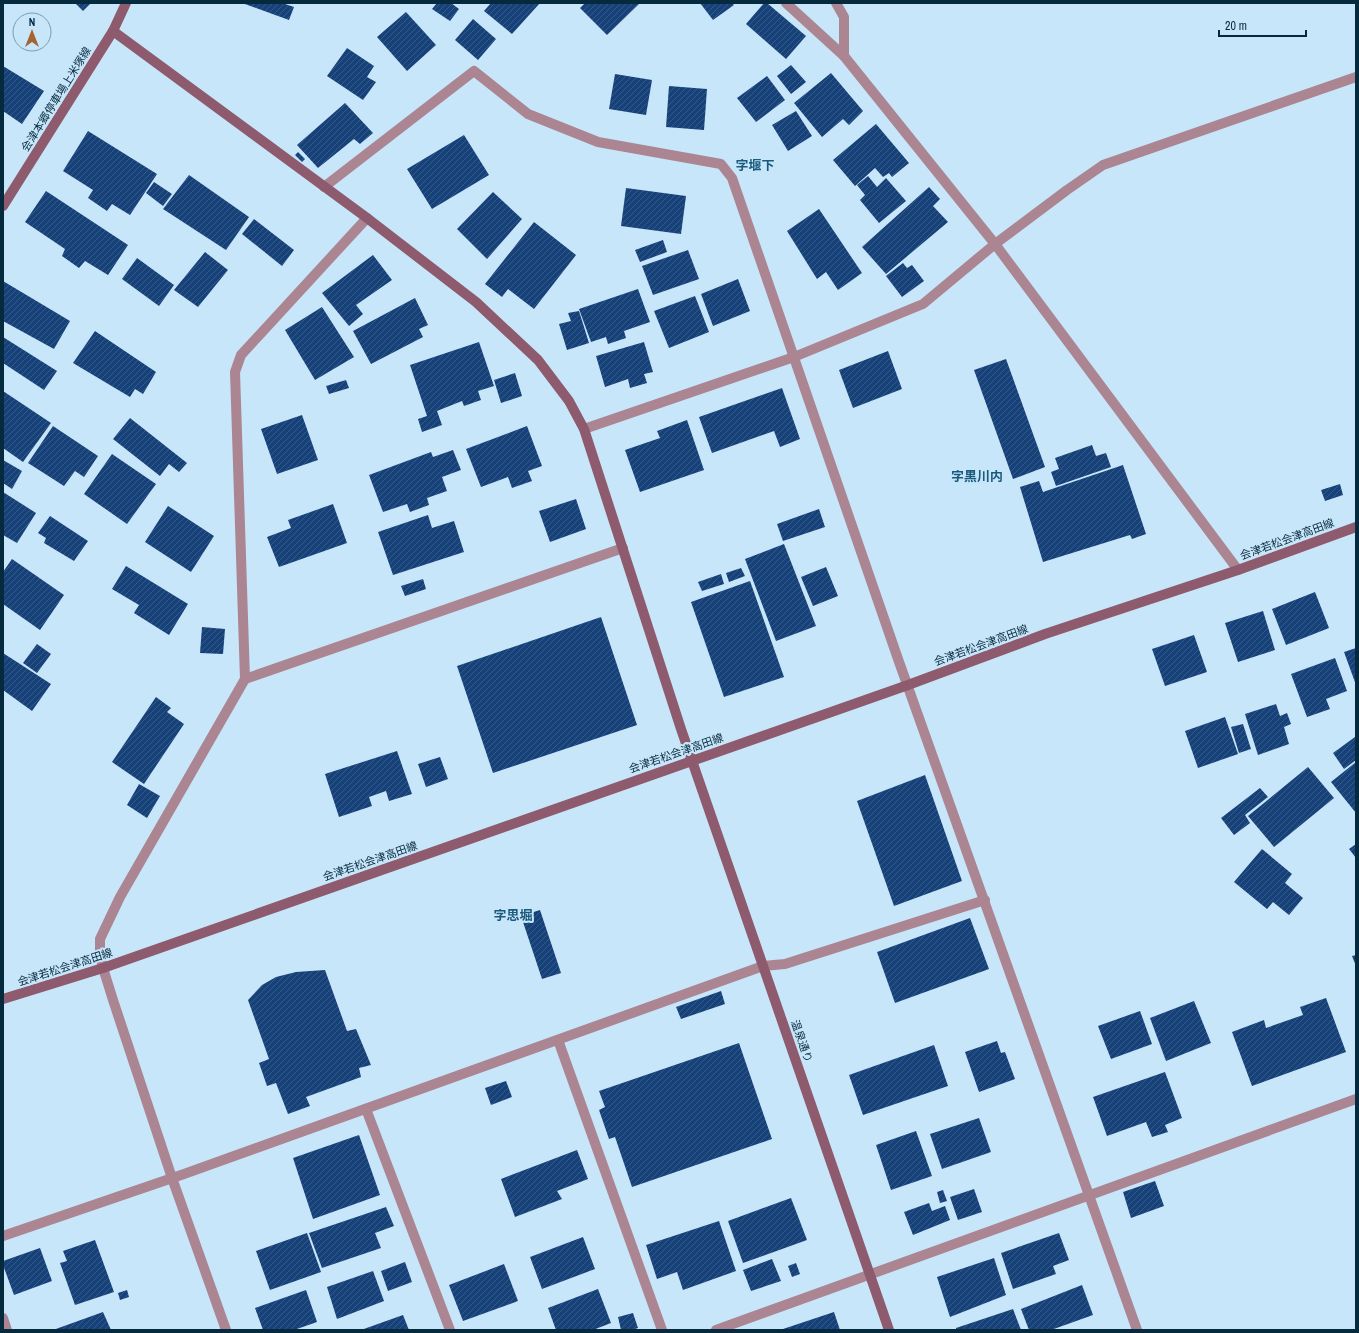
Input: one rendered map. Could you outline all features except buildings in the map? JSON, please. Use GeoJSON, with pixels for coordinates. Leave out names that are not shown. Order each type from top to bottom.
{"type":"FeatureCollection","features":[{"type":"Feature","properties":{"kind":"main road","name":"会津本郷停車場上米塚線"},"geometry":{"type":"LineString","coordinates":[[3,206],[113,31],[126,3]]}},
{"type":"Feature","properties":{"kind":"main road","name":"温泉通り"},"geometry":{"type":"LineString","coordinates":[[113,31],[367,218],[476,302],[538,360],[569,401],[584,429],[692,760],[889,1330]]}},
{"type":"Feature","properties":{"kind":"main road","name":"会津若松会津高田線"},"geometry":{"type":"LineString","coordinates":[[3,999],[103,968],[908,685],[1045,634],[1238,570],[1356,528]]}},
{"type":"Feature","properties":{"kind":"street"},"geometry":{"type":"LineString","coordinates":[[786,3],[844,56],[995,244],[1238,570]]}},
{"type":"Feature","properties":{"kind":"street"},"geometry":{"type":"LineString","coordinates":[[836,3],[844,17],[844,56]]}},
{"type":"Feature","properties":{"kind":"street"},"geometry":{"type":"LineString","coordinates":[[324,187],[474,71],[528,114],[598,142],[721,164],[732,178],[908,685],[1137,1330]]}},
{"type":"Feature","properties":{"kind":"street"},"geometry":{"type":"LineString","coordinates":[[584,429],[794,356],[923,304],[995,244],[1103,165],[1356,78]]}},
{"type":"Feature","properties":{"kind":"street"},"geometry":{"type":"LineString","coordinates":[[226,1330],[172,1178],[103,968],[100,955],[100,939],[120,896],[245,679],[235,372],[241,355],[367,218]]}},
{"type":"Feature","properties":{"kind":"street"},"geometry":{"type":"LineString","coordinates":[[245,679],[623,548]]}},
{"type":"Feature","properties":{"kind":"street"},"geometry":{"type":"LineString","coordinates":[[3,1236],[172,1178],[763,966],[785,964],[985,900]]}},
{"type":"Feature","properties":{"kind":"street"},"geometry":{"type":"LineString","coordinates":[[558,1040],[662,1330]]}},
{"type":"Feature","properties":{"kind":"street"},"geometry":{"type":"LineString","coordinates":[[716,1330],[1356,1099]]}},
{"type":"Feature","properties":{"kind":"street"},"geometry":{"type":"LineString","coordinates":[[366,1109],[450,1330]]}},
{"type":"Feature","properties":{"kind":"street"},"geometry":{"type":"LineString","coordinates":[[3,1318],[7,1330]]}},
{"type":"Feature","properties":{"kind":"district","name":"字堰下"},"geometry":{"type":"Point","coordinates":[755,165]}},
{"type":"Feature","properties":{"kind":"district","name":"字黒川内"},"geometry":{"type":"Point","coordinates":[977,476]}},
{"type":"Feature","properties":{"kind":"district","name":"字思堀"},"geometry":{"type":"Point","coordinates":[513,915]}}]}
